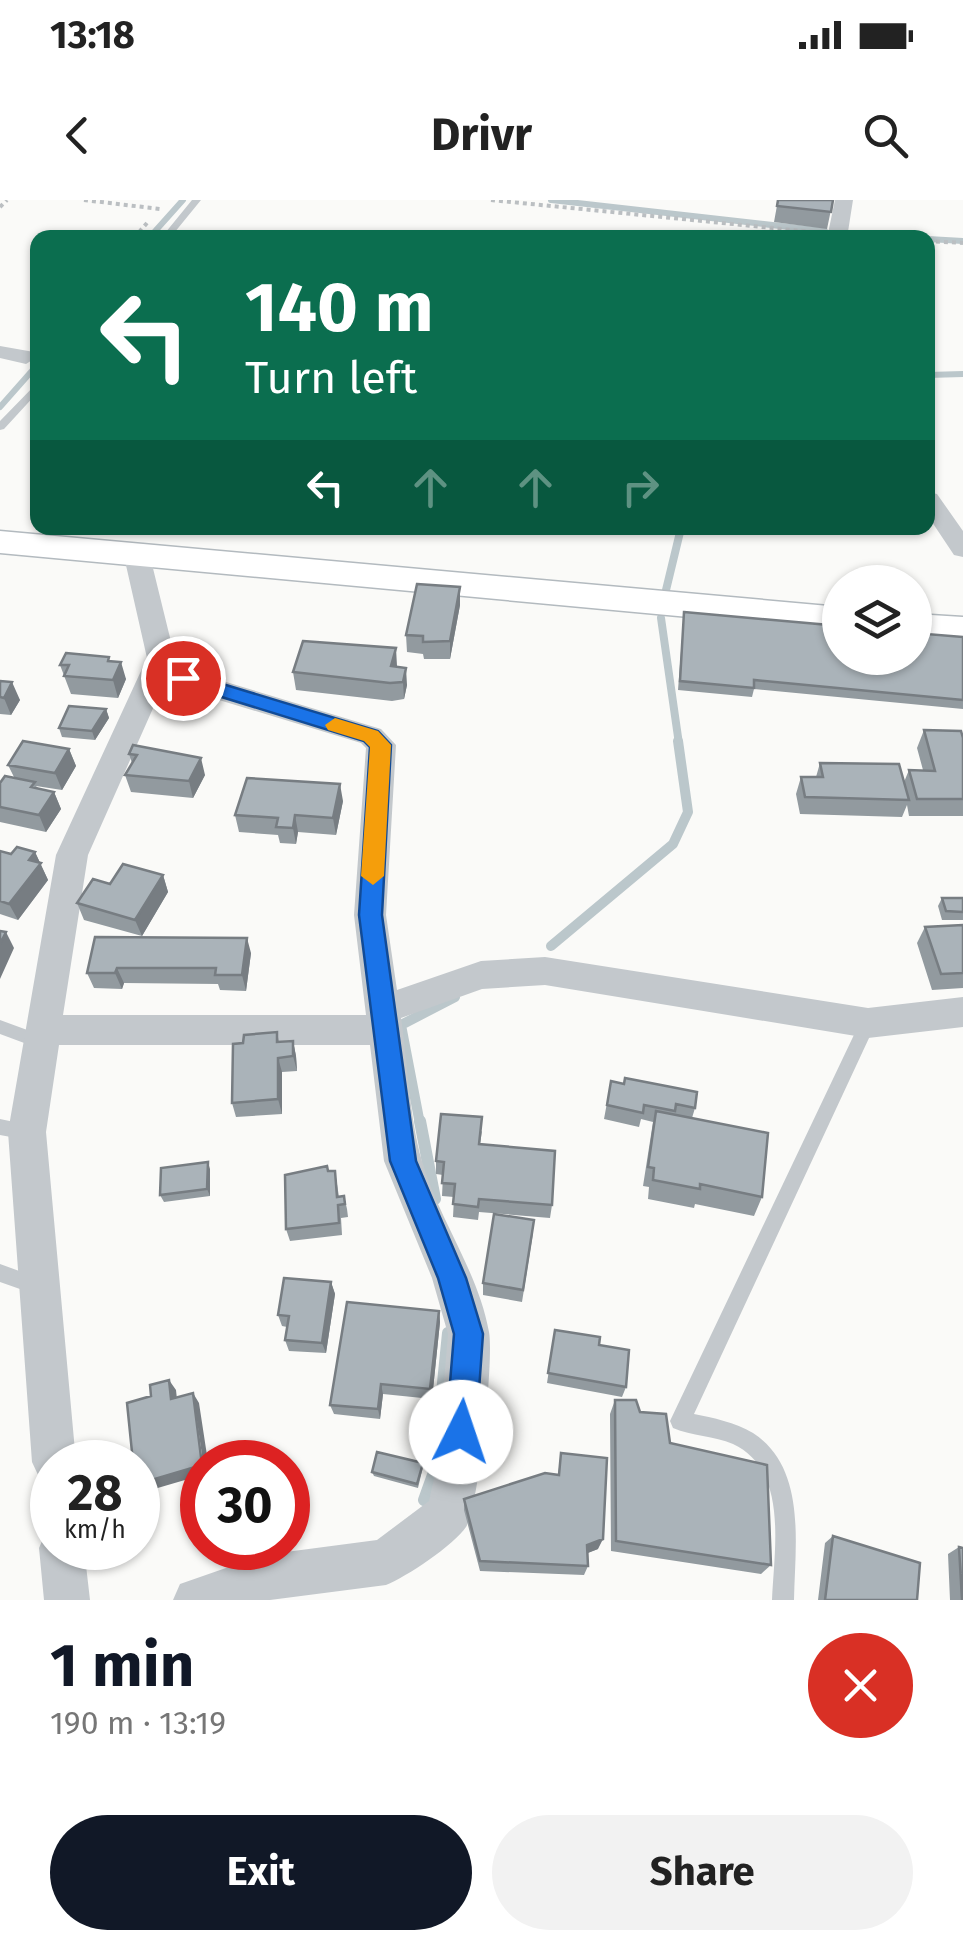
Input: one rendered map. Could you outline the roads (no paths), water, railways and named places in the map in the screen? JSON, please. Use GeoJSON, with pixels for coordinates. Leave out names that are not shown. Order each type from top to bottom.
{"type":"FeatureCollection","features":[{"type":"Feature","properties":{"kind":"street"},"geometry":{"type":"LineString","coordinates":[[838,230],[844,200]]}},
{"type":"Feature","properties":{"kind":"street"},"geometry":{"type":"LineString","coordinates":[[0,352],[26,356]]}},
{"type":"Feature","properties":{"kind":"street"},"geometry":{"type":"LineString","coordinates":[[935,509],[963,549]]}},
{"type":"Feature","properties":{"kind":"street"},"geometry":{"type":"LineString","coordinates":[[0,542],[822,617]]}},
{"type":"Feature","properties":{"kind":"street"},"geometry":{"type":"LineString","coordinates":[[136,552],[161,658],[183,678],[371,736],[381,745],[370,915],[403,1161],[452,1278],[469,1334],[458,1466],[449,1514],[386,1562],[263,1578],[196,1600]]}},
{"type":"Feature","properties":{"kind":"street"},"geometry":{"type":"LineString","coordinates":[[932,627],[963,630]]}},
{"type":"Feature","properties":{"kind":"street"},"geometry":{"type":"LineString","coordinates":[[52,1440],[37,1286],[13,1130],[44,1036],[72,854],[161,658]]}},
{"type":"Feature","properties":{"kind":"street"},"geometry":{"type":"LineString","coordinates":[[44,1036],[385,1020],[480,975],[546,971],[868,1023],[963,1012]]}},
{"type":"Feature","properties":{"kind":"street"},"geometry":{"type":"LineString","coordinates":[[64,1570],[66,1600]]}},
{"type":"Feature","properties":{"kind":"lane"},"geometry":{"type":"LineString","coordinates":[[172,230],[197,200]]}},
{"type":"Feature","properties":{"kind":"lane"},"geometry":{"type":"LineString","coordinates":[[0,427],[30,394]]}},
{"type":"Feature","properties":{"kind":"lane"},"geometry":{"type":"LineString","coordinates":[[783,1600],[782,1492],[774,1468],[750,1442],[722,1430],[680,1421],[868,1023]]}},
{"type":"Feature","properties":{"kind":"lane"},"geometry":{"type":"LineString","coordinates":[[0,1027],[44,1036]]}},
{"type":"Feature","properties":{"kind":"lane"},"geometry":{"type":"LineString","coordinates":[[0,1273],[37,1286]]}},
{"type":"Feature","properties":{"kind":"waterway"},"geometry":{"type":"LineString","coordinates":[[156,230],[183,200]]}},
{"type":"Feature","properties":{"kind":"waterway"},"geometry":{"type":"LineString","coordinates":[[551,200],[816,230]]}},
{"type":"Feature","properties":{"kind":"waterway"},"geometry":{"type":"LineString","coordinates":[[935,239],[963,241]]}},
{"type":"Feature","properties":{"kind":"waterway"},"geometry":{"type":"LineString","coordinates":[[0,407],[30,373]]}},
{"type":"Feature","properties":{"kind":"waterway"},"geometry":{"type":"LineString","coordinates":[[935,375],[963,374]]}},
{"type":"Feature","properties":{"kind":"waterway"},"geometry":{"type":"LineString","coordinates":[[666,590],[679,535]]}},
{"type":"Feature","properties":{"kind":"waterway"},"geometry":{"type":"LineString","coordinates":[[661,618],[679,744]]}},
{"type":"Feature","properties":{"kind":"waterway"},"geometry":{"type":"LineString","coordinates":[[551,946],[673,844],[688,812],[678,741]]}},
{"type":"Feature","properties":{"kind":"waterway"},"geometry":{"type":"LineString","coordinates":[[420,1124],[401,1025],[455,997]]}},
{"type":"Feature","properties":{"kind":"waterway"},"geometry":{"type":"LineString","coordinates":[[420,1121],[435,1199]]}},
{"type":"Feature","properties":{"kind":"waterway"},"geometry":{"type":"LineString","coordinates":[[424,1500],[434,1472],[448,1333]]}}]}
